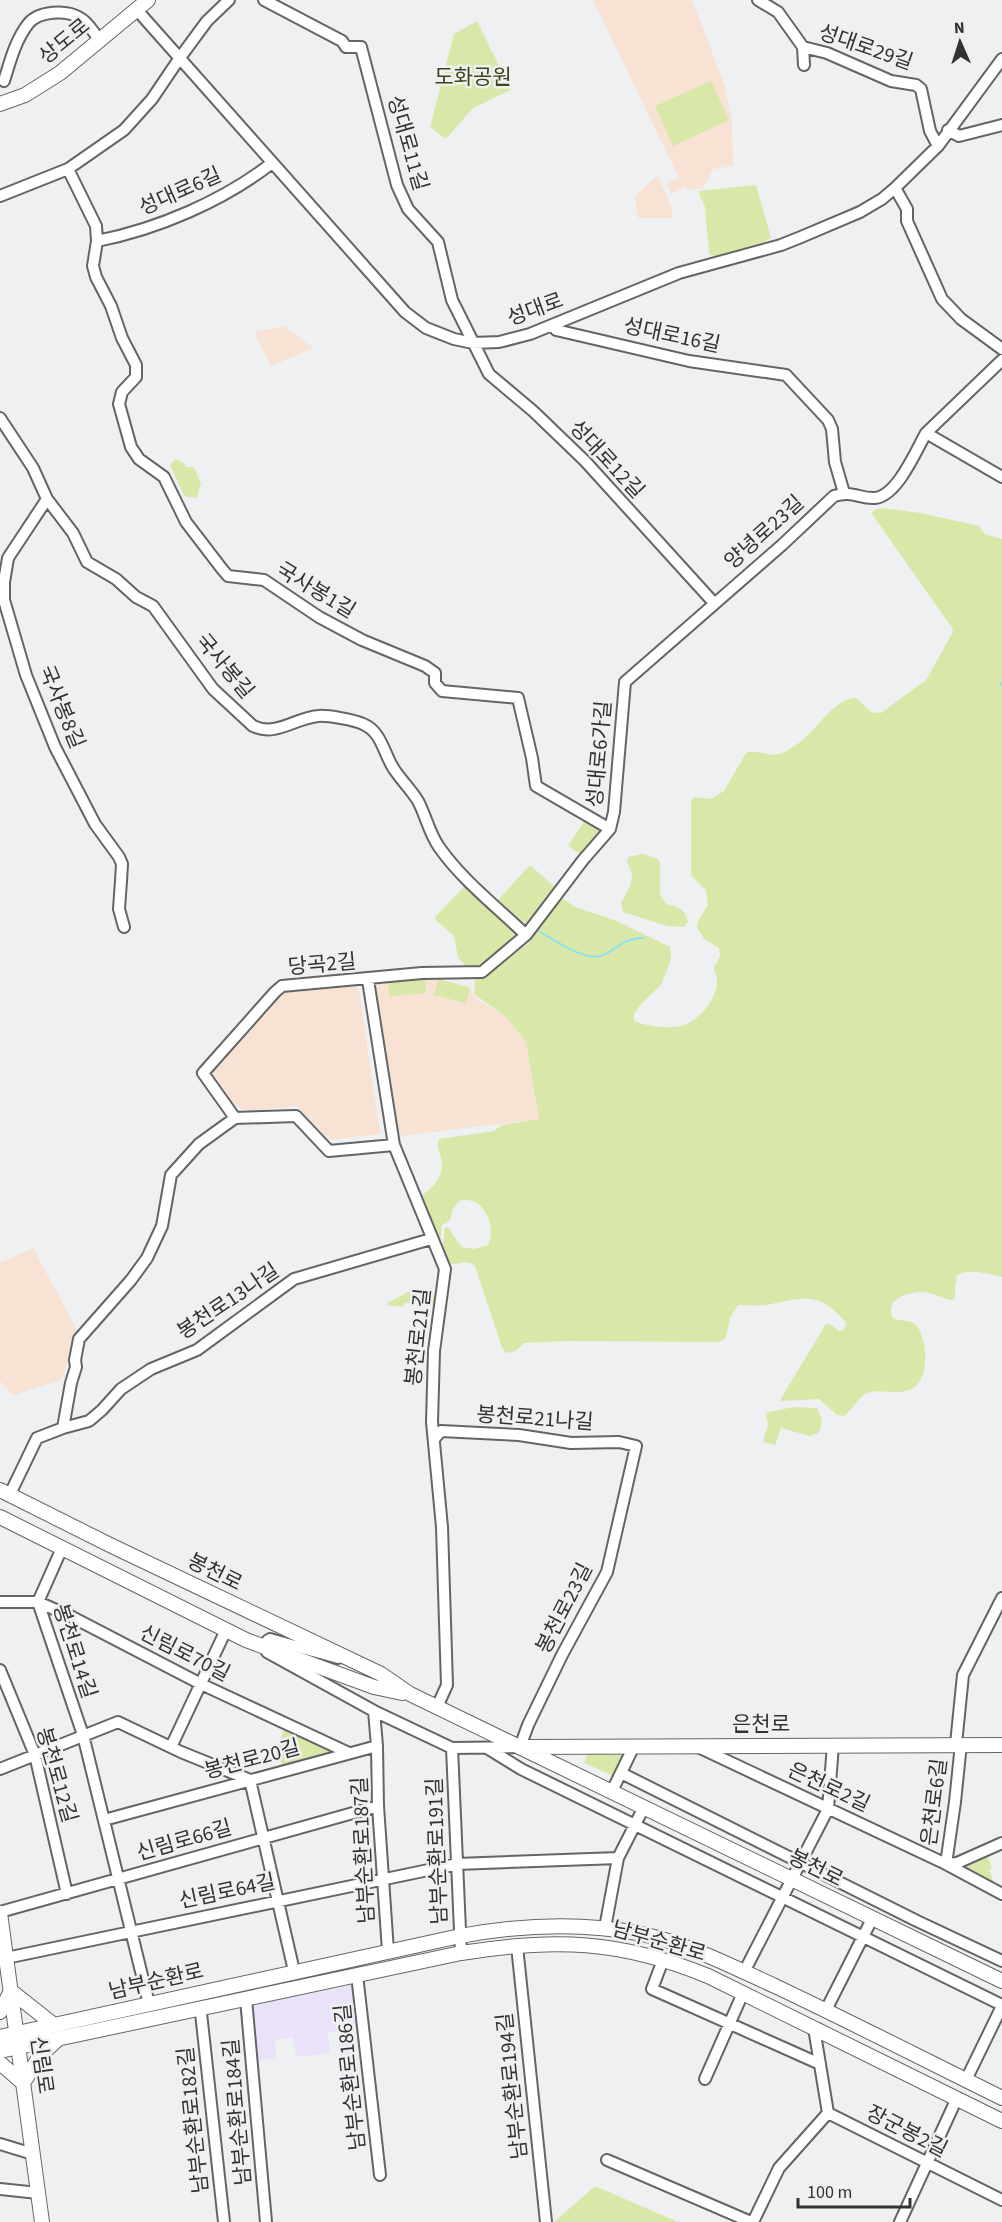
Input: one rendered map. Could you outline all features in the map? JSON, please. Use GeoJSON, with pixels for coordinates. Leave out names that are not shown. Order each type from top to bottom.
{"type":"FeatureCollection","features":[{"type":"Feature","properties":{"kind":"main road","name":"상도로"},"geometry":{"type":"LineString","coordinates":[[6,102],[60,73],[148,0]]}},
{"type":"Feature","properties":{"kind":"main road"},"geometry":{"type":"LineString","coordinates":[[0,1508],[5,1504],[3,1492]]}},
{"type":"Feature","properties":{"kind":"main road","name":"봉천로"},"geometry":{"type":"LineString","coordinates":[[3,1492],[381,1674],[410,1694],[1002,1981]]}},
{"type":"Feature","properties":{"kind":"main road","name":"봉천로"},"geometry":{"type":"LineString","coordinates":[[0,1517],[246,1640],[374,1687],[410,1694]]}},
{"type":"Feature","properties":{"kind":"main road"},"geometry":{"type":"LineString","coordinates":[[59,1546],[49,1535],[48,1530],[65,1522]]}},
{"type":"Feature","properties":{"kind":"main road","name":"은천로"},"geometry":{"type":"LineString","coordinates":[[520,1747],[1002,1745]]}},
{"type":"Feature","properties":{"kind":"main road","name":"신림로"},"geometry":{"type":"LineString","coordinates":[[0,1913],[6,1958],[7,1990],[18,2041],[42,2222]]}},
{"type":"Feature","properties":{"kind":"main road","name":"남부순환로"},"geometry":{"type":"LineString","coordinates":[[0,2051],[54,2025],[460,1936],[541,1927],[605,1928],[679,1944],[826,2010],[1002,2098]]}},
{"type":"Feature","properties":{"kind":"main road","name":"남부순환로"},"geometry":{"type":"LineString","coordinates":[[0,2037],[18,2041],[63,2039],[461,1953],[517,1946],[585,1944],[624,1949],[663,1959],[747,1995],[1002,2121]]}},
{"type":"Feature","properties":{"kind":"main road"},"geometry":{"type":"LineString","coordinates":[[747,1995],[746,1982],[758,1978]]}},
{"type":"Feature","properties":{"kind":"main road"},"geometry":{"type":"LineString","coordinates":[[0,2012],[7,1990],[54,2025]]}},
{"type":"Feature","properties":{"kind":"main road"},"geometry":{"type":"LineString","coordinates":[[0,2063],[23,2083],[40,2056],[63,2039]]}},
{"type":"Feature","properties":{"kind":"main road"},"geometry":{"type":"LineString","coordinates":[[942,2090],[951,2090],[955,2086],[956,2078],[952,2073]]}},
{"type":"Feature","properties":{"kind":"street"},"geometry":{"type":"LineString","coordinates":[[0,196],[68,169],[124,130],[152,99],[178,59],[207,21],[228,0]]}},
{"type":"Feature","properties":{"kind":"street","name":"성대로11길"},"geometry":{"type":"LineString","coordinates":[[264,0],[342,41],[346,47],[362,47],[397,184],[408,209],[438,242],[452,300],[473,343]]}},
{"type":"Feature","properties":{"kind":"street","name":"성대로29길"},"geometry":{"type":"LineString","coordinates":[[758,0],[778,12],[803,47],[827,53],[891,81],[916,85],[921,89],[930,131],[938,146]]}},
{"type":"Feature","properties":{"kind":"street","name":"성대로"},"geometry":{"type":"LineString","coordinates":[[137,10],[178,59],[405,312],[426,328],[454,339],[473,343],[499,342],[530,334],[679,273],[781,245],[860,212],[882,199],[938,146],[1002,59]]}},
{"type":"Feature","properties":{"kind":"street"},"geometry":{"type":"LineString","coordinates":[[6,102],[2,78],[28,24],[39,16],[54,12],[75,15],[83,19],[99,39]]}},
{"type":"Feature","properties":{"kind":"street"},"geometry":{"type":"LineString","coordinates":[[803,47],[804,65]]}},
{"type":"Feature","properties":{"kind":"street"},"geometry":{"type":"LineString","coordinates":[[948,130],[959,136],[1002,125]]}},
{"type":"Feature","properties":{"kind":"street","name":"성대로6길"},"geometry":{"type":"LineString","coordinates":[[97,241],[123,236],[152,226],[223,196],[246,183],[272,163]]}},
{"type":"Feature","properties":{"kind":"street","name":"국사봉1길"},"geometry":{"type":"LineString","coordinates":[[68,169],[96,226],[97,241],[93,266],[96,277],[136,365],[136,377],[122,392],[119,404],[131,447],[139,459],[164,477],[186,522],[222,569],[228,576],[264,580],[319,617],[353,635],[425,666],[435,674],[435,683],[442,691],[518,698],[536,786],[610,829]]}},
{"type":"Feature","properties":{"kind":"street"},"geometry":{"type":"LineString","coordinates":[[895,188],[907,209],[907,221],[942,299],[962,320],[1002,349]]}},
{"type":"Feature","properties":{"kind":"street","name":"성대로16길"},"geometry":{"type":"LineString","coordinates":[[553,325],[556,330],[689,360],[786,375],[828,420],[832,429],[835,462],[844,493]]}},
{"type":"Feature","properties":{"kind":"street","name":"성대로12길"},"geometry":{"type":"LineString","coordinates":[[473,343],[489,375],[533,411],[585,461],[714,603]]}},
{"type":"Feature","properties":{"kind":"street"},"geometry":{"type":"LineString","coordinates":[[844,493],[872,498],[882,497],[892,490],[926,433],[1002,360]]}},
{"type":"Feature","properties":{"kind":"street","name":"국사봉길"},"geometry":{"type":"LineString","coordinates":[[0,417],[33,468],[47,499],[73,533],[87,562],[116,579],[136,597],[153,606],[216,693],[253,726],[267,731],[321,715],[365,724],[380,738],[391,767],[418,801],[431,834],[440,849],[466,878],[526,936]]}},
{"type":"Feature","properties":{"kind":"street"},"geometry":{"type":"LineString","coordinates":[[926,433],[1002,477]]}},
{"type":"Feature","properties":{"kind":"street","name":"양녕로23길"},"geometry":{"type":"LineString","coordinates":[[625,682],[782,545],[834,496],[844,493]]}},
{"type":"Feature","properties":{"kind":"street","name":"국사봉8길"},"geometry":{"type":"LineString","coordinates":[[47,499],[8,558],[4,600],[26,675],[55,747],[94,824],[122,864],[118,909],[124,927]]}},
{"type":"Feature","properties":{"kind":"street","name":"성대로6가길"},"geometry":{"type":"LineString","coordinates":[[610,829],[614,812],[625,682]]}},
{"type":"Feature","properties":{"kind":"street"},"geometry":{"type":"LineString","coordinates":[[526,936],[583,860],[610,829]]}},
{"type":"Feature","properties":{"kind":"street","name":"당곡2길"},"geometry":{"type":"LineString","coordinates":[[235,1118],[203,1073],[274,992],[282,986],[368,980],[422,973],[482,972],[526,936]]}},
{"type":"Feature","properties":{"kind":"street","name":"봉천로21길"},"geometry":{"type":"LineString","coordinates":[[368,980],[394,1145],[445,1269],[434,1351],[432,1422],[442,1527],[447,1685],[437,1707]]}},
{"type":"Feature","properties":{"kind":"street"},"geometry":{"type":"LineString","coordinates":[[63,1428],[76,1367],[79,1339],[131,1280],[147,1258],[162,1226],[171,1175],[199,1144],[235,1118],[296,1116],[329,1151],[394,1145]]}},
{"type":"Feature","properties":{"kind":"street","name":"봉천로13나길"},"geometry":{"type":"LineString","coordinates":[[3,1492],[37,1438],[89,1421],[121,1389],[151,1369],[196,1350],[294,1279],[431,1239]]}},
{"type":"Feature","properties":{"kind":"street","name":"봉천로21나길"},"geometry":{"type":"LineString","coordinates":[[435,1438],[441,1431],[519,1435],[571,1443],[619,1442],[636,1446]]}},
{"type":"Feature","properties":{"kind":"street","name":"봉천로23길"},"geometry":{"type":"LineString","coordinates":[[520,1747],[552,1674],[607,1572],[636,1446]]}},
{"type":"Feature","properties":{"kind":"street","name":"봉천로14길"},"geometry":{"type":"LineString","coordinates":[[59,1546],[38,1602],[83,1736],[149,2004]]}},
{"type":"Feature","properties":{"kind":"street","name":"은천로6길"},"geometry":{"type":"LineString","coordinates":[[946,1864],[955,1802],[963,1675],[1002,1598]]}},
{"type":"Feature","properties":{"kind":"street","name":"신림로70길"},"geometry":{"type":"LineString","coordinates":[[0,1602],[38,1602],[72,1617],[201,1684],[349,1753]]}},
{"type":"Feature","properties":{"kind":"street"},"geometry":{"type":"LineString","coordinates":[[171,1747],[226,1630]]}},
{"type":"Feature","properties":{"kind":"street"},"geometry":{"type":"LineString","coordinates":[[288,1665],[267,1648],[267,1641],[273,1639],[355,1663]]}},
{"type":"Feature","properties":{"kind":"street"},"geometry":{"type":"LineString","coordinates":[[246,1640],[374,1711],[452,1748],[520,1747]]}},
{"type":"Feature","properties":{"kind":"street","name":"봉천로12길"},"geometry":{"type":"LineString","coordinates":[[0,1670],[35,1755],[67,1894]]}},
{"type":"Feature","properties":{"kind":"street"},"geometry":{"type":"LineString","coordinates":[[374,1711],[376,1746]]}},
{"type":"Feature","properties":{"kind":"street"},"geometry":{"type":"LineString","coordinates":[[0,1769],[118,1722],[250,1780],[294,1971]]}},
{"type":"Feature","properties":{"kind":"street"},"geometry":{"type":"LineString","coordinates":[[744,1972],[828,1809],[833,1745]]}},
{"type":"Feature","properties":{"kind":"street","name":"봉천로20길"},"geometry":{"type":"LineString","coordinates":[[104,1820],[376,1746]]}},
{"type":"Feature","properties":{"kind":"street","name":"남부순환로187길"},"geometry":{"type":"LineString","coordinates":[[376,1746],[388,1951]]}},
{"type":"Feature","properties":{"kind":"street"},"geometry":{"type":"LineString","coordinates":[[612,1791],[634,1746]]}},
{"type":"Feature","properties":{"kind":"street","name":"은천로2길"},"geometry":{"type":"LineString","coordinates":[[696,1746],[946,1864],[1002,1894]]}},
{"type":"Feature","properties":{"kind":"street","name":"남부순환로191길"},"geometry":{"type":"LineString","coordinates":[[452,1748],[461,1953]]}},
{"type":"Feature","properties":{"kind":"street"},"geometry":{"type":"LineString","coordinates":[[486,1748],[521,1770],[1002,2005],[966,2080]]}},
{"type":"Feature","properties":{"kind":"street","name":"봉천로"},"geometry":{"type":"LineString","coordinates":[[621,1773],[1002,1960]]}},
{"type":"Feature","properties":{"kind":"street","name":"신림로66길"},"geometry":{"type":"LineString","coordinates":[[0,1913],[378,1806]]}},
{"type":"Feature","properties":{"kind":"street","name":"남부순환로"},"geometry":{"type":"LineString","coordinates":[[605,1928],[618,1858],[644,1807]]}},
{"type":"Feature","properties":{"kind":"street"},"geometry":{"type":"LineString","coordinates":[[946,1864],[957,1863],[1002,1843]]}},
{"type":"Feature","properties":{"kind":"street","name":"신림로64길"},"geometry":{"type":"LineString","coordinates":[[6,1958],[457,1864],[618,1858]]}},
{"type":"Feature","properties":{"kind":"street"},"geometry":{"type":"LineString","coordinates":[[826,2010],[872,1919]]}},
{"type":"Feature","properties":{"kind":"street","name":"남부순환로194길"},"geometry":{"type":"LineString","coordinates":[[517,1946],[546,2222]]}},
{"type":"Feature","properties":{"kind":"street"},"geometry":{"type":"LineString","coordinates":[[663,1959],[652,1989],[820,2064]]}},
{"type":"Feature","properties":{"kind":"street","name":"남부순환로186길"},"geometry":{"type":"LineString","coordinates":[[357,1975],[380,2175]]}},
{"type":"Feature","properties":{"kind":"street"},"geometry":{"type":"LineString","coordinates":[[705,2079],[730,2024],[747,1995]]}},
{"type":"Feature","properties":{"kind":"street","name":"남부순환로184길"},"geometry":{"type":"LineString","coordinates":[[246,1999],[266,2222]]}},
{"type":"Feature","properties":{"kind":"street","name":"남부순환로182길"},"geometry":{"type":"LineString","coordinates":[[203,2010],[224,2222]]}},
{"type":"Feature","properties":{"kind":"street"},"geometry":{"type":"LineString","coordinates":[[607,2160],[752,2222],[779,2168],[828,2113],[815,2034],[818,2029]]}},
{"type":"Feature","properties":{"kind":"street"},"geometry":{"type":"LineString","coordinates":[[900,2222],[957,2098]]}},
{"type":"Feature","properties":{"kind":"street","name":"장군봉2길"},"geometry":{"type":"LineString","coordinates":[[828,2113],[1002,2200]]}},
{"type":"Feature","properties":{"kind":"street"},"geometry":{"type":"LineString","coordinates":[[0,2144],[33,2154]]}},
{"type":"Feature","properties":{"kind":"street"},"geometry":{"type":"LineString","coordinates":[[0,2189],[38,2193]]}},
{"type":"Feature","properties":{"kind":"shaded area"},"geometry":{"type":"Polygon","coordinates":[[[593,0],[692,0],[725,86],[732,122],[733,166],[713,169],[703,188],[687,190],[685,187],[671,194],[667,184],[679,178],[593,0]]]}},
{"type":"Feature","properties":{"kind":"shaded area"},"geometry":{"type":"Polygon","coordinates":[[[655,177],[658,177],[672,208],[672,218],[638,218],[635,197],[655,177]]]}},
{"type":"Feature","properties":{"kind":"shaded area"},"geometry":{"type":"Polygon","coordinates":[[[284,326],[313,348],[271,366],[255,332],[284,326]]]}},
{"type":"Feature","properties":{"kind":"shaded area"},"geometry":{"type":"Polygon","coordinates":[[[424,975],[470,987],[474,997],[506,1017],[526,1042],[539,1119],[400,1136],[372,981],[424,975]]]}},
{"type":"Feature","properties":{"kind":"shaded area"},"geometry":{"type":"Polygon","coordinates":[[[358,983],[380,1134],[329,1140],[297,1106],[244,1111],[225,1097],[210,1074],[277,993],[285,989],[358,983]]]}},
{"type":"Feature","properties":{"kind":"shaded area"},"geometry":{"type":"Polygon","coordinates":[[[33,1248],[78,1332],[62,1380],[13,1395],[0,1381],[0,1263],[33,1248]]]}},
{"type":"Feature","properties":{"kind":"shaded area"},"geometry":{"type":"Polygon","coordinates":[[[355,1985],[360,2027],[328,2032],[330,2053],[302,2057],[296,2055],[293,2037],[278,2039],[275,2042],[276,2058],[253,2060],[250,2005],[355,1985]]]}},
{"type":"Feature","properties":{"kind":"shaded area"},"geometry":{"type":"Polygon","coordinates":[[[348,2035],[354,2087],[343,2088],[337,2036],[348,2035]]]}},
{"type":"Feature","properties":{"kind":"green space","name":"도화공원"},"geometry":{"type":"Polygon","coordinates":[[[477,21],[511,90],[473,108],[446,139],[430,127],[454,34],[477,21]]]}},
{"type":"Feature","properties":{"kind":"green space"},"geometry":{"type":"Polygon","coordinates":[[[711,81],[729,120],[673,146],[655,106],[711,81]]]}},
{"type":"Feature","properties":{"kind":"green space"},"geometry":{"type":"Polygon","coordinates":[[[756,185],[771,238],[755,247],[714,257],[709,253],[705,207],[698,191],[756,185]]]}},
{"type":"Feature","properties":{"kind":"green space"},"geometry":{"type":"Polygon","coordinates":[[[176,459],[187,467],[194,467],[201,483],[197,498],[184,496],[170,465],[176,459]]]}},
{"type":"Feature","properties":{"kind":"green space"},"geometry":{"type":"Polygon","coordinates":[[[883,508],[921,513],[979,526],[985,534],[1002,539],[1002,1277],[973,1272],[957,1275],[953,1300],[923,1292],[908,1294],[897,1299],[891,1307],[893,1318],[915,1324],[923,1338],[925,1367],[922,1376],[913,1388],[908,1390],[867,1393],[844,1416],[837,1415],[819,1399],[780,1401],[825,1325],[829,1324],[840,1331],[845,1329],[846,1323],[836,1312],[827,1305],[809,1299],[766,1305],[738,1305],[730,1318],[726,1338],[719,1342],[524,1343],[516,1351],[506,1353],[502,1348],[475,1266],[468,1263],[448,1263],[442,1253],[445,1227],[449,1228],[462,1247],[474,1249],[488,1245],[491,1229],[486,1213],[475,1202],[459,1201],[453,1209],[450,1220],[442,1225],[440,1243],[421,1199],[440,1175],[442,1164],[438,1146],[439,1139],[494,1131],[502,1125],[539,1119],[526,1042],[506,1017],[474,994],[475,980],[528,944],[533,934],[562,898],[575,907],[617,921],[670,947],[671,960],[661,985],[639,1006],[634,1015],[634,1021],[657,1026],[681,1026],[700,1015],[714,995],[717,979],[714,968],[720,956],[719,948],[704,939],[697,927],[708,905],[706,890],[691,876],[691,801],[694,797],[711,799],[724,791],[746,753],[754,751],[774,755],[786,751],[805,738],[833,709],[848,699],[856,698],[871,712],[881,713],[926,680],[953,632],[872,514],[874,510],[883,508]]]}},
{"type":"Feature","properties":{"kind":"green space"},"geometry":{"type":"Polygon","coordinates":[[[585,820],[603,829],[582,855],[568,846],[585,820]]]}},
{"type":"Feature","properties":{"kind":"green space"},"geometry":{"type":"Polygon","coordinates":[[[643,854],[658,859],[660,894],[666,904],[683,911],[688,922],[684,927],[667,926],[623,912],[621,903],[632,879],[627,863],[628,857],[643,854]]]}},
{"type":"Feature","properties":{"kind":"green space"},"geometry":{"type":"Polygon","coordinates":[[[530,865],[556,888],[527,925],[498,900],[530,865]]]}},
{"type":"Feature","properties":{"kind":"green space"},"geometry":{"type":"Polygon","coordinates":[[[464,887],[467,887],[520,936],[481,968],[465,966],[458,957],[454,936],[435,917],[464,887]]]}},
{"type":"Feature","properties":{"kind":"green space"},"geometry":{"type":"Polygon","coordinates":[[[425,977],[426,993],[389,996],[388,980],[425,977]]]}},
{"type":"Feature","properties":{"kind":"green space"},"geometry":{"type":"Polygon","coordinates":[[[438,979],[470,988],[466,1003],[434,995],[438,979]]]}},
{"type":"Feature","properties":{"kind":"green space"},"geometry":{"type":"Polygon","coordinates":[[[408,1292],[437,1295],[436,1306],[404,1303],[403,1307],[387,1305],[408,1292]]]}},
{"type":"Feature","properties":{"kind":"green space"},"geometry":{"type":"Polygon","coordinates":[[[794,1407],[817,1408],[822,1420],[818,1433],[810,1436],[781,1428],[775,1445],[763,1442],[768,1424],[766,1414],[794,1407]]]}},
{"type":"Feature","properties":{"kind":"green space"},"geometry":{"type":"Polygon","coordinates":[[[287,1724],[349,1753],[283,1771],[277,1745],[287,1724]]]}},
{"type":"Feature","properties":{"kind":"green space"},"geometry":{"type":"Polygon","coordinates":[[[588,1753],[623,1755],[614,1776],[584,1763],[588,1753]]]}},
{"type":"Feature","properties":{"kind":"green space"},"geometry":{"type":"Polygon","coordinates":[[[987,1855],[992,1868],[989,1870],[996,1887],[959,1866],[987,1855]]]}},
{"type":"Feature","properties":{"kind":"green space"},"geometry":{"type":"Polygon","coordinates":[[[595,2186],[678,2222],[554,2222],[595,2186]]]}},
{"type":"Feature","properties":{"kind":"waterway"},"geometry":{"type":"LineString","coordinates":[[537,930],[571,950],[590,956],[606,954],[619,945],[644,938]]}}]}
